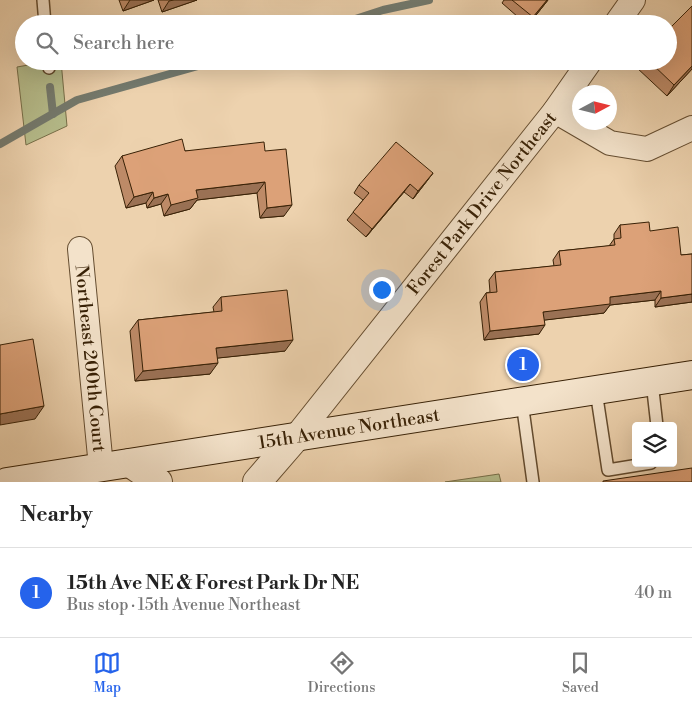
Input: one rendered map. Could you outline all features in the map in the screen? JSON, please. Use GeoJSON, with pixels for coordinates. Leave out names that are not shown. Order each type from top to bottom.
{"type":"FeatureCollection","features":[{"type":"Feature","properties":{"kind":"main road","name":"15th Avenue Northeast"},"geometry":{"type":"LineString","coordinates":[[7,482],[692,375]]}},
{"type":"Feature","properties":{"kind":"main road","name":"Forest Park Drive Northeast"},"geometry":{"type":"LineString","coordinates":[[257,482],[296,438]]}},
{"type":"Feature","properties":{"kind":"main road"},"geometry":{"type":"LineString","coordinates":[[130,463],[158,482]]}},
{"type":"Feature","properties":{"kind":"street"},"geometry":{"type":"LineString","coordinates":[[622,15],[633,0]]}},
{"type":"Feature","properties":{"kind":"street","name":"Forest Park Drive Northeast"},"geometry":{"type":"LineString","coordinates":[[296,438],[555,111],[584,70]]}},
{"type":"Feature","properties":{"kind":"street"},"geometry":{"type":"LineString","coordinates":[[555,111],[610,143],[647,149],[692,128]]}},
{"type":"Feature","properties":{"kind":"street","name":"Northeast 200th Court"},"geometry":{"type":"LineString","coordinates":[[80,249],[101,467]]}},
{"type":"Feature","properties":{"kind":"lane"},"geometry":{"type":"LineString","coordinates":[[43,0],[44,15]]}},
{"type":"Feature","properties":{"kind":"lane"},"geometry":{"type":"LineString","coordinates":[[652,382],[657,422]]}},
{"type":"Feature","properties":{"kind":"lane"},"geometry":{"type":"LineString","coordinates":[[596,391],[608,470],[632,466]]}},
{"type":"Feature","properties":{"kind":"lane"},"geometry":{"type":"LineString","coordinates":[[522,402],[533,482]]}},
{"type":"Feature","properties":{"kind":"green space"},"geometry":{"type":"Polygon","coordinates":[[[17,70],[62,70],[67,126],[26,145],[17,70]]]}},
{"type":"Feature","properties":{"kind":"green space"},"geometry":{"type":"Polygon","coordinates":[[[499,474],[501,482],[445,482],[499,474]]]}},
{"type":"Feature","properties":{"kind":"building"},"geometry":{"type":"Polygon","coordinates":[[[512,0],[547,0],[535,15],[531,15],[512,0]]]}},
{"type":"Feature","properties":{"kind":"building"},"geometry":{"type":"Polygon","coordinates":[[[692,6],[692,66],[674,85],[658,70],[677,70],[677,21],[692,6]]]}},
{"type":"Feature","properties":{"kind":"building"},"geometry":{"type":"Polygon","coordinates":[[[182,139],[185,151],[264,142],[265,151],[286,149],[292,205],[267,208],[265,182],[196,190],[198,198],[171,205],[168,194],[154,198],[153,192],[134,197],[122,156],[182,139]]]}},
{"type":"Feature","properties":{"kind":"building"},"geometry":{"type":"Polygon","coordinates":[[[396,142],[433,173],[418,191],[410,184],[372,229],[353,212],[369,193],[359,185],[396,142]]]}},
{"type":"Feature","properties":{"kind":"building"},"geometry":{"type":"Polygon","coordinates":[[[649,222],[650,231],[678,227],[681,255],[692,254],[692,294],[661,298],[661,291],[610,297],[610,304],[543,312],[545,325],[490,331],[486,293],[497,292],[495,272],[561,265],[559,251],[615,245],[614,239],[621,238],[620,225],[649,222]]]}},
{"type":"Feature","properties":{"kind":"building"},"geometry":{"type":"Polygon","coordinates":[[[287,290],[293,340],[216,348],[218,363],[143,371],[138,320],[222,311],[221,297],[287,290]]]}},
{"type":"Feature","properties":{"kind":"building"},"geometry":{"type":"Polygon","coordinates":[[[33,339],[44,406],[0,414],[0,345],[33,339]]]}},
{"type":"Feature","properties":{"kind":"building"},"geometry":{"type":"Polygon","coordinates":[[[692,468],[692,482],[603,482],[603,481],[692,468]]]}},
{"type":"Feature","properties":{"kind":"waterway"},"geometry":{"type":"LineString","coordinates":[[368,15],[429,0]]}},
{"type":"Feature","properties":{"kind":"waterway"},"geometry":{"type":"LineString","coordinates":[[0,144],[77,100],[184,70]]}},
{"type":"Feature","properties":{"kind":"waterway"},"geometry":{"type":"LineString","coordinates":[[50,87],[53,114]]}},
{"type":"Feature","properties":{"kind":"place","name":"15th Ave NE & Forest Park Dr NE"},"geometry":{"type":"Point","coordinates":[523,365]}}]}
